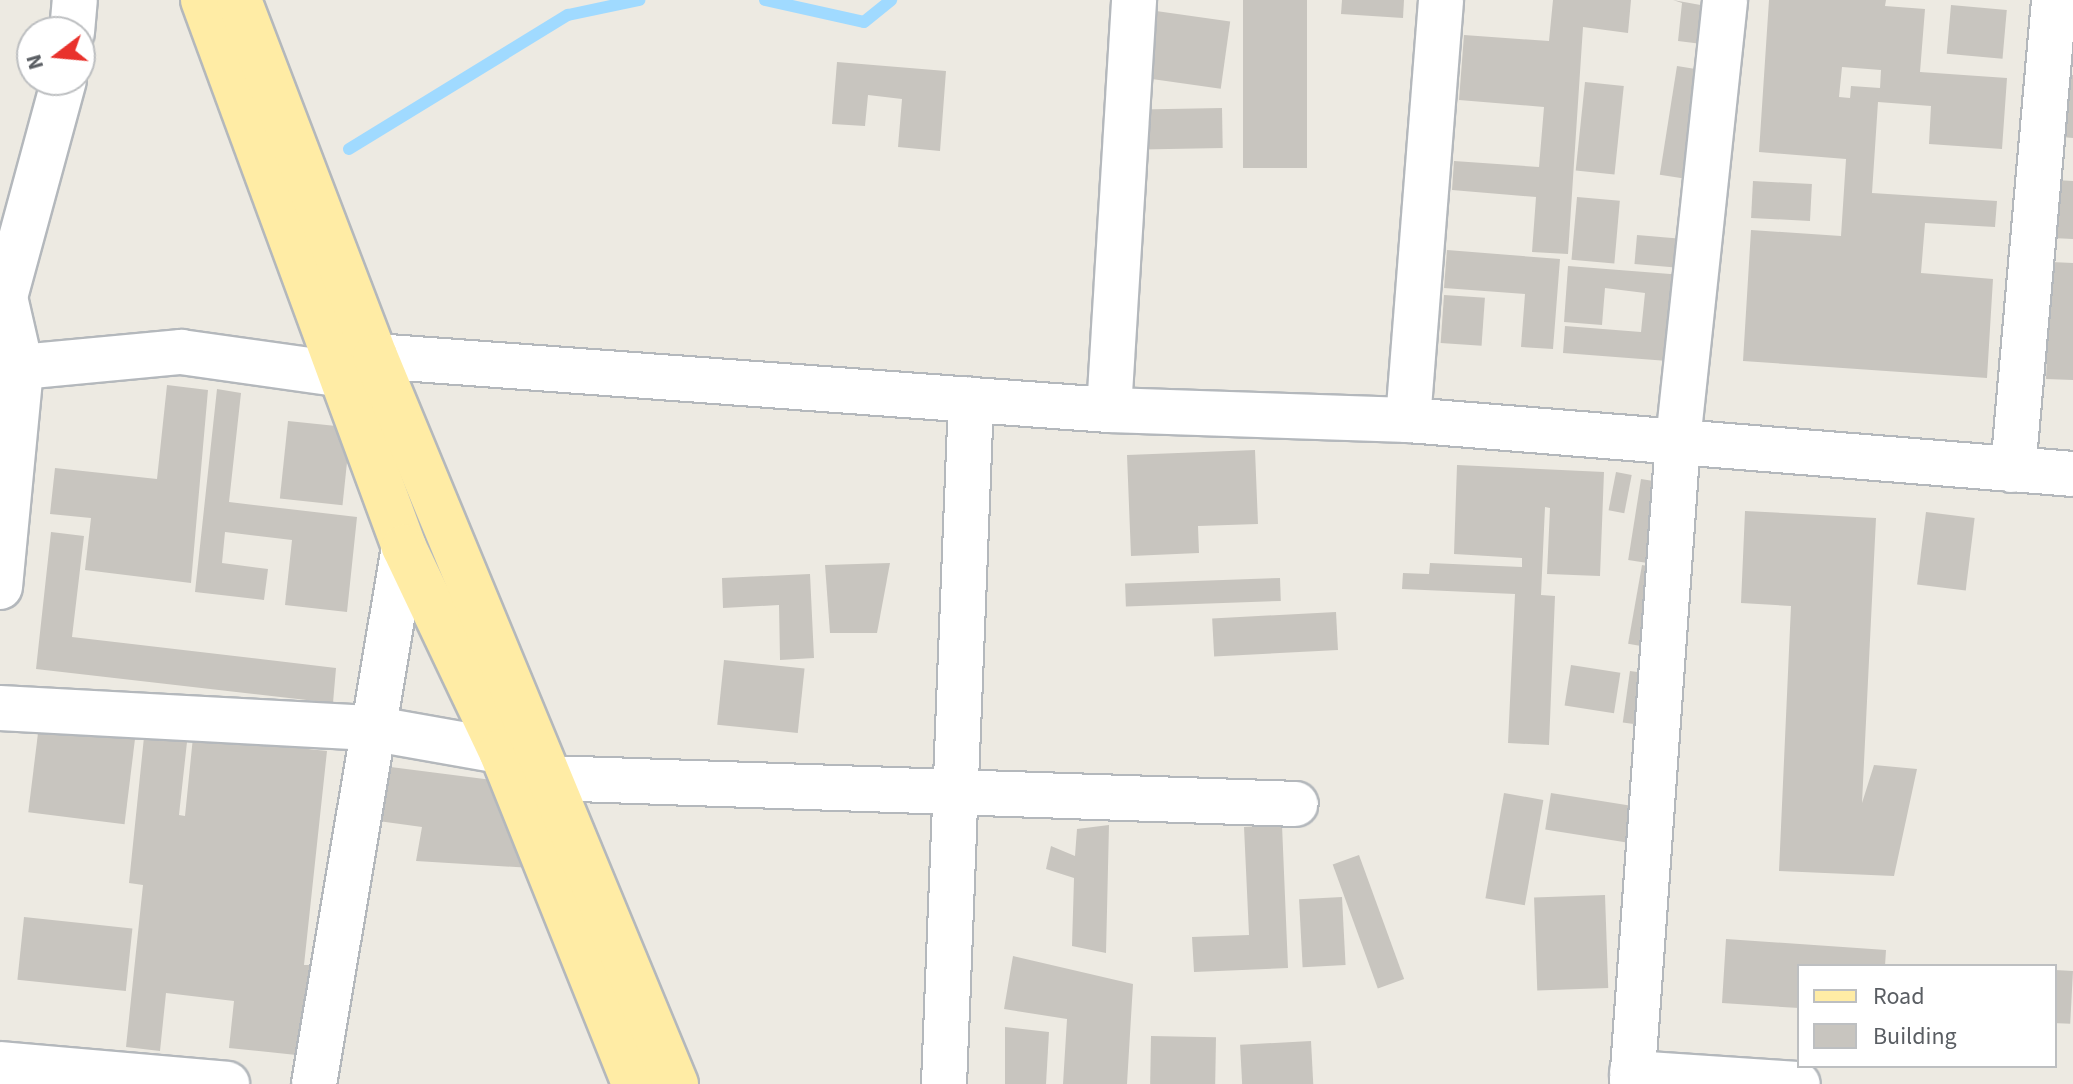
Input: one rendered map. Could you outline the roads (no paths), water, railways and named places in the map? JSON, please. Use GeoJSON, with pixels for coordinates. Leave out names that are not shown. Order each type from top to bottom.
{"type":"FeatureCollection","features":[{"type":"Feature","properties":{"kind":"main road"},"geometry":{"type":"LineString","coordinates":[[203,0],[360,365],[549,778],[676,1084]]}},
{"type":"Feature","properties":{"kind":"main road"},"geometry":{"type":"LineString","coordinates":[[239,0],[360,365],[404,547],[501,751],[634,1084]]}},
{"type":"Feature","properties":{"kind":"street"},"geometry":{"type":"LineString","coordinates":[[1109,410],[1134,0]]}},
{"type":"Feature","properties":{"kind":"street"},"geometry":{"type":"LineString","coordinates":[[1408,420],[1441,0]]}},
{"type":"Feature","properties":{"kind":"street"},"geometry":{"type":"LineString","coordinates":[[1725,0],[1678,441],[1632,1079],[1798,1084]]}},
{"type":"Feature","properties":{"kind":"street"},"geometry":{"type":"LineString","coordinates":[[2013,470],[2054,0]]}},
{"type":"Feature","properties":{"kind":"street"},"geometry":{"type":"LineString","coordinates":[[0,587],[21,367],[2,297],[59,96]]}},
{"type":"Feature","properties":{"kind":"street"},"geometry":{"type":"LineString","coordinates":[[21,367],[181,352],[1109,410],[1408,420],[2073,474]]}},
{"type":"Feature","properties":{"kind":"street"},"geometry":{"type":"LineString","coordinates":[[944,1084],[971,400]]}},
{"type":"Feature","properties":{"kind":"street"},"geometry":{"type":"LineString","coordinates":[[314,1084],[370,728],[404,547]]}},
{"type":"Feature","properties":{"kind":"street"},"geometry":{"type":"LineString","coordinates":[[0,708],[370,728],[501,751],[549,778],[1296,804]]}},
{"type":"Feature","properties":{"kind":"street"},"geometry":{"type":"LineString","coordinates":[[0,1064],[227,1084]]}},
{"type":"Feature","properties":{"kind":"waterway"},"geometry":{"type":"LineString","coordinates":[[349,149],[568,15],[639,0]]}},
{"type":"Feature","properties":{"kind":"waterway"},"geometry":{"type":"LineString","coordinates":[[765,0],[864,22],[891,0]]}}]}
